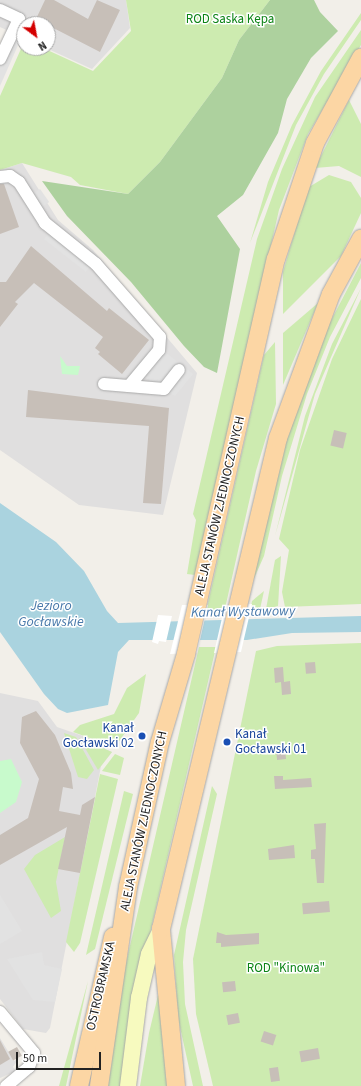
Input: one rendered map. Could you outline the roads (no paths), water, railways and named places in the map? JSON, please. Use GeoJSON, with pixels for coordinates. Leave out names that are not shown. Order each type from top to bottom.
{"type":"FeatureCollection","features":[{"type":"Feature","properties":{"kind":"main road","name":"ALEJA STANÓW ZJEDNOCZONYCH"},"geometry":{"type":"LineString","coordinates":[[99,1086],[128,887],[160,742],[186,654],[198,605],[281,238],[315,143],[361,58]]}},
{"type":"Feature","properties":{"kind":"main road"},"geometry":{"type":"LineString","coordinates":[[128,1086],[139,998],[149,954],[161,929],[236,605],[290,400],[337,282],[361,239]]}},
{"type":"Feature","properties":{"kind":"main road","name":"OSTROBRAMSKA"},"geometry":{"type":"LineString","coordinates":[[79,1086],[105,965],[128,887]]}},
{"type":"Feature","properties":{"kind":"main road"},"geometry":{"type":"LineString","coordinates":[[161,929],[176,1086]]}},
{"type":"Feature","properties":{"kind":"main road"},"geometry":{"type":"LineString","coordinates":[[170,1033],[187,1086]]}},
{"type":"Feature","properties":{"kind":"street"},"geometry":{"type":"LineString","coordinates":[[0,10],[19,19],[0,59]]}},
{"type":"Feature","properties":{"kind":"street"},"geometry":{"type":"LineString","coordinates":[[0,177],[10,176],[19,182],[45,223],[96,264],[160,337],[159,350],[129,386]]}},
{"type":"Feature","properties":{"kind":"street"},"geometry":{"type":"LineString","coordinates":[[104,384],[164,389],[179,370]]}},
{"type":"Feature","properties":{"kind":"street"},"geometry":{"type":"LineString","coordinates":[[0,1012],[10,1027],[32,1048],[30,1067],[6,1086]]}},
{"type":"Feature","properties":{"kind":"water","name":"Jezioro Gocławskie"},"geometry":{"type":"Polygon","coordinates":[[[0,503],[56,542],[84,571],[107,611],[118,623],[361,616],[361,632],[292,633],[247,640],[129,640],[118,652],[108,705],[67,713],[58,709],[44,694],[0,632],[0,503]]]}},
{"type":"Feature","properties":{"kind":"place","name":"Kanał Gocławski 02"},"geometry":{"type":"Point","coordinates":[142,736]}},
{"type":"Feature","properties":{"kind":"place","name":"Kanał Gocławski 01"},"geometry":{"type":"Point","coordinates":[227,742]}},
{"type":"Feature","properties":{"kind":"park label","name":"ROD Saska Kępa"},"geometry":{"type":"Point","coordinates":[230,19]}},
{"type":"Feature","properties":{"kind":"park label","name":"ROD \"Kinowa\""},"geometry":{"type":"Point","coordinates":[286,968]}},
{"type":"Feature","properties":{"kind":"water label","name":"Kanał Wystawowy"},"geometry":{"type":"Point","coordinates":[243,612]}}]}
